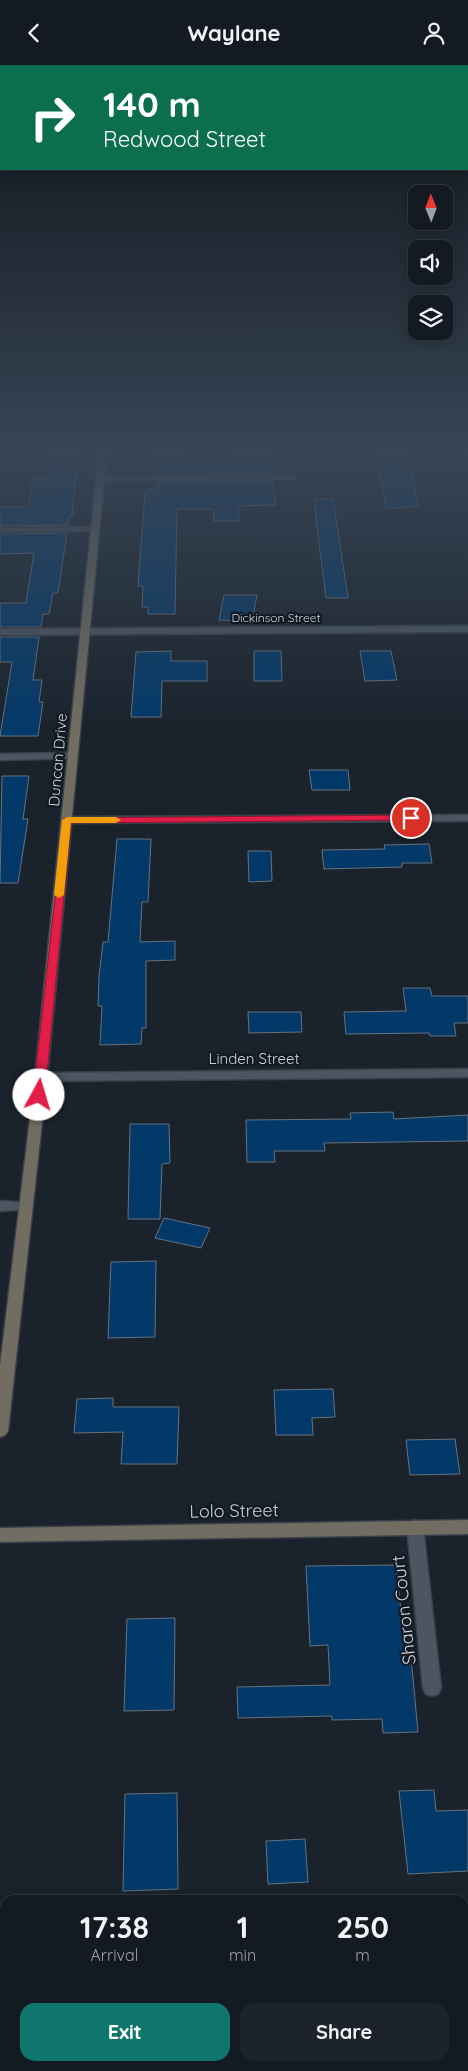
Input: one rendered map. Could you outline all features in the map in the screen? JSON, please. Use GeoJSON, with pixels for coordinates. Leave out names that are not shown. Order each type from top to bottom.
{"type":"FeatureCollection","features":[{"type":"Feature","properties":{"kind":"street","name":"Duncan Drive"},"geometry":{"type":"LineString","coordinates":[[0,1431],[41,1077],[93,544]]}},
{"type":"Feature","properties":{"kind":"street","name":"Dickinson Street"},"geometry":{"type":"LineString","coordinates":[[0,632],[468,629]]}},
{"type":"Feature","properties":{"kind":"street"},"geometry":{"type":"LineString","coordinates":[[0,757],[74,756]]}},
{"type":"Feature","properties":{"kind":"street"},"geometry":{"type":"LineString","coordinates":[[67,820],[468,817]]}},
{"type":"Feature","properties":{"kind":"street","name":"Linden Street"},"geometry":{"type":"LineString","coordinates":[[41,1077],[468,1073]]}},
{"type":"Feature","properties":{"kind":"street"},"geometry":{"type":"LineString","coordinates":[[0,1206],[26,1206]]}},
{"type":"Feature","properties":{"kind":"street","name":"Sharon Court"},"geometry":{"type":"LineString","coordinates":[[416,1527],[432,1688]]}},
{"type":"Feature","properties":{"kind":"street","name":"Lolo Street"},"geometry":{"type":"LineString","coordinates":[[0,1535],[468,1527]]}},
{"type":"Feature","properties":{"kind":"building"},"geometry":{"type":"Polygon","coordinates":[[[0,544],[65,544],[58,593],[53,593],[49,614],[43,614],[41,627],[0,627],[0,603],[26,603],[34,553],[0,554],[0,544]]]}},
{"type":"Feature","properties":{"kind":"building"},"geometry":{"type":"Polygon","coordinates":[[[141,544],[176,544],[175,614],[148,614],[148,607],[142,607],[143,586],[138,586],[141,544]]]}},
{"type":"Feature","properties":{"kind":"building"},"geometry":{"type":"Polygon","coordinates":[[[319,544],[340,544],[348,598],[326,598],[319,544]]]}},
{"type":"Feature","properties":{"kind":"building"},"geometry":{"type":"Polygon","coordinates":[[[224,595],[257,595],[252,622],[219,620],[224,595]]]}},
{"type":"Feature","properties":{"kind":"building"},"geometry":{"type":"Polygon","coordinates":[[[0,637],[39,637],[33,680],[42,680],[39,702],[43,702],[38,736],[0,736],[12,662],[0,662],[0,637]]]}},
{"type":"Feature","properties":{"kind":"building"},"geometry":{"type":"Polygon","coordinates":[[[171,651],[171,661],[207,661],[207,681],[162,681],[161,717],[131,717],[136,652],[171,651]]]}},
{"type":"Feature","properties":{"kind":"building"},"geometry":{"type":"Polygon","coordinates":[[[254,651],[281,651],[282,681],[254,681],[254,651]]]}},
{"type":"Feature","properties":{"kind":"building"},"geometry":{"type":"Polygon","coordinates":[[[360,651],[391,651],[397,680],[365,681],[360,651]]]}},
{"type":"Feature","properties":{"kind":"building"},"geometry":{"type":"Polygon","coordinates":[[[309,770],[348,770],[350,790],[312,790],[309,770]]]}},
{"type":"Feature","properties":{"kind":"building"},"geometry":{"type":"Polygon","coordinates":[[[2,776],[29,776],[23,819],[28,819],[18,883],[0,883],[2,776]]]}},
{"type":"Feature","properties":{"kind":"building"},"geometry":{"type":"Polygon","coordinates":[[[117,839],[151,839],[148,902],[142,902],[140,942],[175,941],[175,960],[146,961],[146,1028],[142,1028],[141,1044],[100,1045],[102,1006],[98,1006],[99,976],[103,942],[108,942],[117,839]]]}},
{"type":"Feature","properties":{"kind":"building"},"geometry":{"type":"Polygon","coordinates":[[[429,844],[432,863],[402,863],[402,867],[324,869],[322,850],[385,849],[384,845],[429,844]]]}},
{"type":"Feature","properties":{"kind":"building"},"geometry":{"type":"Polygon","coordinates":[[[248,851],[271,851],[272,881],[249,882],[248,851]]]}},
{"type":"Feature","properties":{"kind":"building"},"geometry":{"type":"Polygon","coordinates":[[[403,988],[430,988],[432,996],[468,996],[468,1023],[454,1023],[456,1036],[430,1036],[429,1033],[346,1034],[344,1012],[406,1011],[403,988]]]}},
{"type":"Feature","properties":{"kind":"building"},"geometry":{"type":"Polygon","coordinates":[[[248,1012],[301,1012],[302,1032],[249,1033],[248,1012]]]}},
{"type":"Feature","properties":{"kind":"building"},"geometry":{"type":"Polygon","coordinates":[[[393,1112],[394,1119],[468,1115],[468,1141],[324,1143],[325,1151],[274,1151],[275,1162],[247,1162],[246,1120],[351,1119],[350,1113],[393,1112]]]}},
{"type":"Feature","properties":{"kind":"building"},"geometry":{"type":"Polygon","coordinates":[[[130,1124],[169,1124],[170,1163],[162,1164],[160,1219],[128,1219],[130,1124]]]}},
{"type":"Feature","properties":{"kind":"building"},"geometry":{"type":"Polygon","coordinates":[[[164,1218],[210,1228],[201,1248],[155,1238],[164,1218]]]}},
{"type":"Feature","properties":{"kind":"building"},"geometry":{"type":"Polygon","coordinates":[[[156,1261],[155,1337],[108,1338],[111,1262],[156,1261]]]}},
{"type":"Feature","properties":{"kind":"building"},"geometry":{"type":"Polygon","coordinates":[[[333,1389],[335,1417],[312,1418],[313,1435],[276,1435],[274,1390],[333,1389]]]}},
{"type":"Feature","properties":{"kind":"building"},"geometry":{"type":"Polygon","coordinates":[[[113,1398],[113,1407],[179,1407],[177,1464],[121,1464],[123,1432],[74,1433],[77,1399],[113,1398]]]}},
{"type":"Feature","properties":{"kind":"building"},"geometry":{"type":"Polygon","coordinates":[[[455,1439],[460,1474],[410,1475],[406,1440],[455,1439]]]}},
{"type":"Feature","properties":{"kind":"building"},"geometry":{"type":"Polygon","coordinates":[[[396,1565],[406,1658],[411,1657],[418,1732],[383,1733],[382,1719],[332,1720],[332,1716],[238,1718],[237,1687],[330,1685],[328,1645],[310,1646],[306,1566],[396,1565]]]}},
{"type":"Feature","properties":{"kind":"building"},"geometry":{"type":"Polygon","coordinates":[[[175,1618],[174,1710],[124,1711],[127,1619],[175,1618]]]}},
{"type":"Feature","properties":{"kind":"building"},"geometry":{"type":"Polygon","coordinates":[[[434,1790],[436,1811],[468,1810],[468,1871],[408,1874],[399,1791],[434,1790]]]}},
{"type":"Feature","properties":{"kind":"building"},"geometry":{"type":"Polygon","coordinates":[[[177,1793],[178,1889],[123,1891],[125,1794],[177,1793]]]}},
{"type":"Feature","properties":{"kind":"building"},"geometry":{"type":"Polygon","coordinates":[[[305,1839],[308,1882],[268,1884],[266,1841],[305,1839]]]}},
{"type":"Feature","properties":{"kind":"slow traffic"},"geometry":{"type":"LineString","coordinates":[[59,895],[67,820],[116,820]]}},
{"type":"Feature","properties":{"kind":"route"},"geometry":{"type":"LineString","coordinates":[[39,1095],[67,820],[411,818]]}}]}
